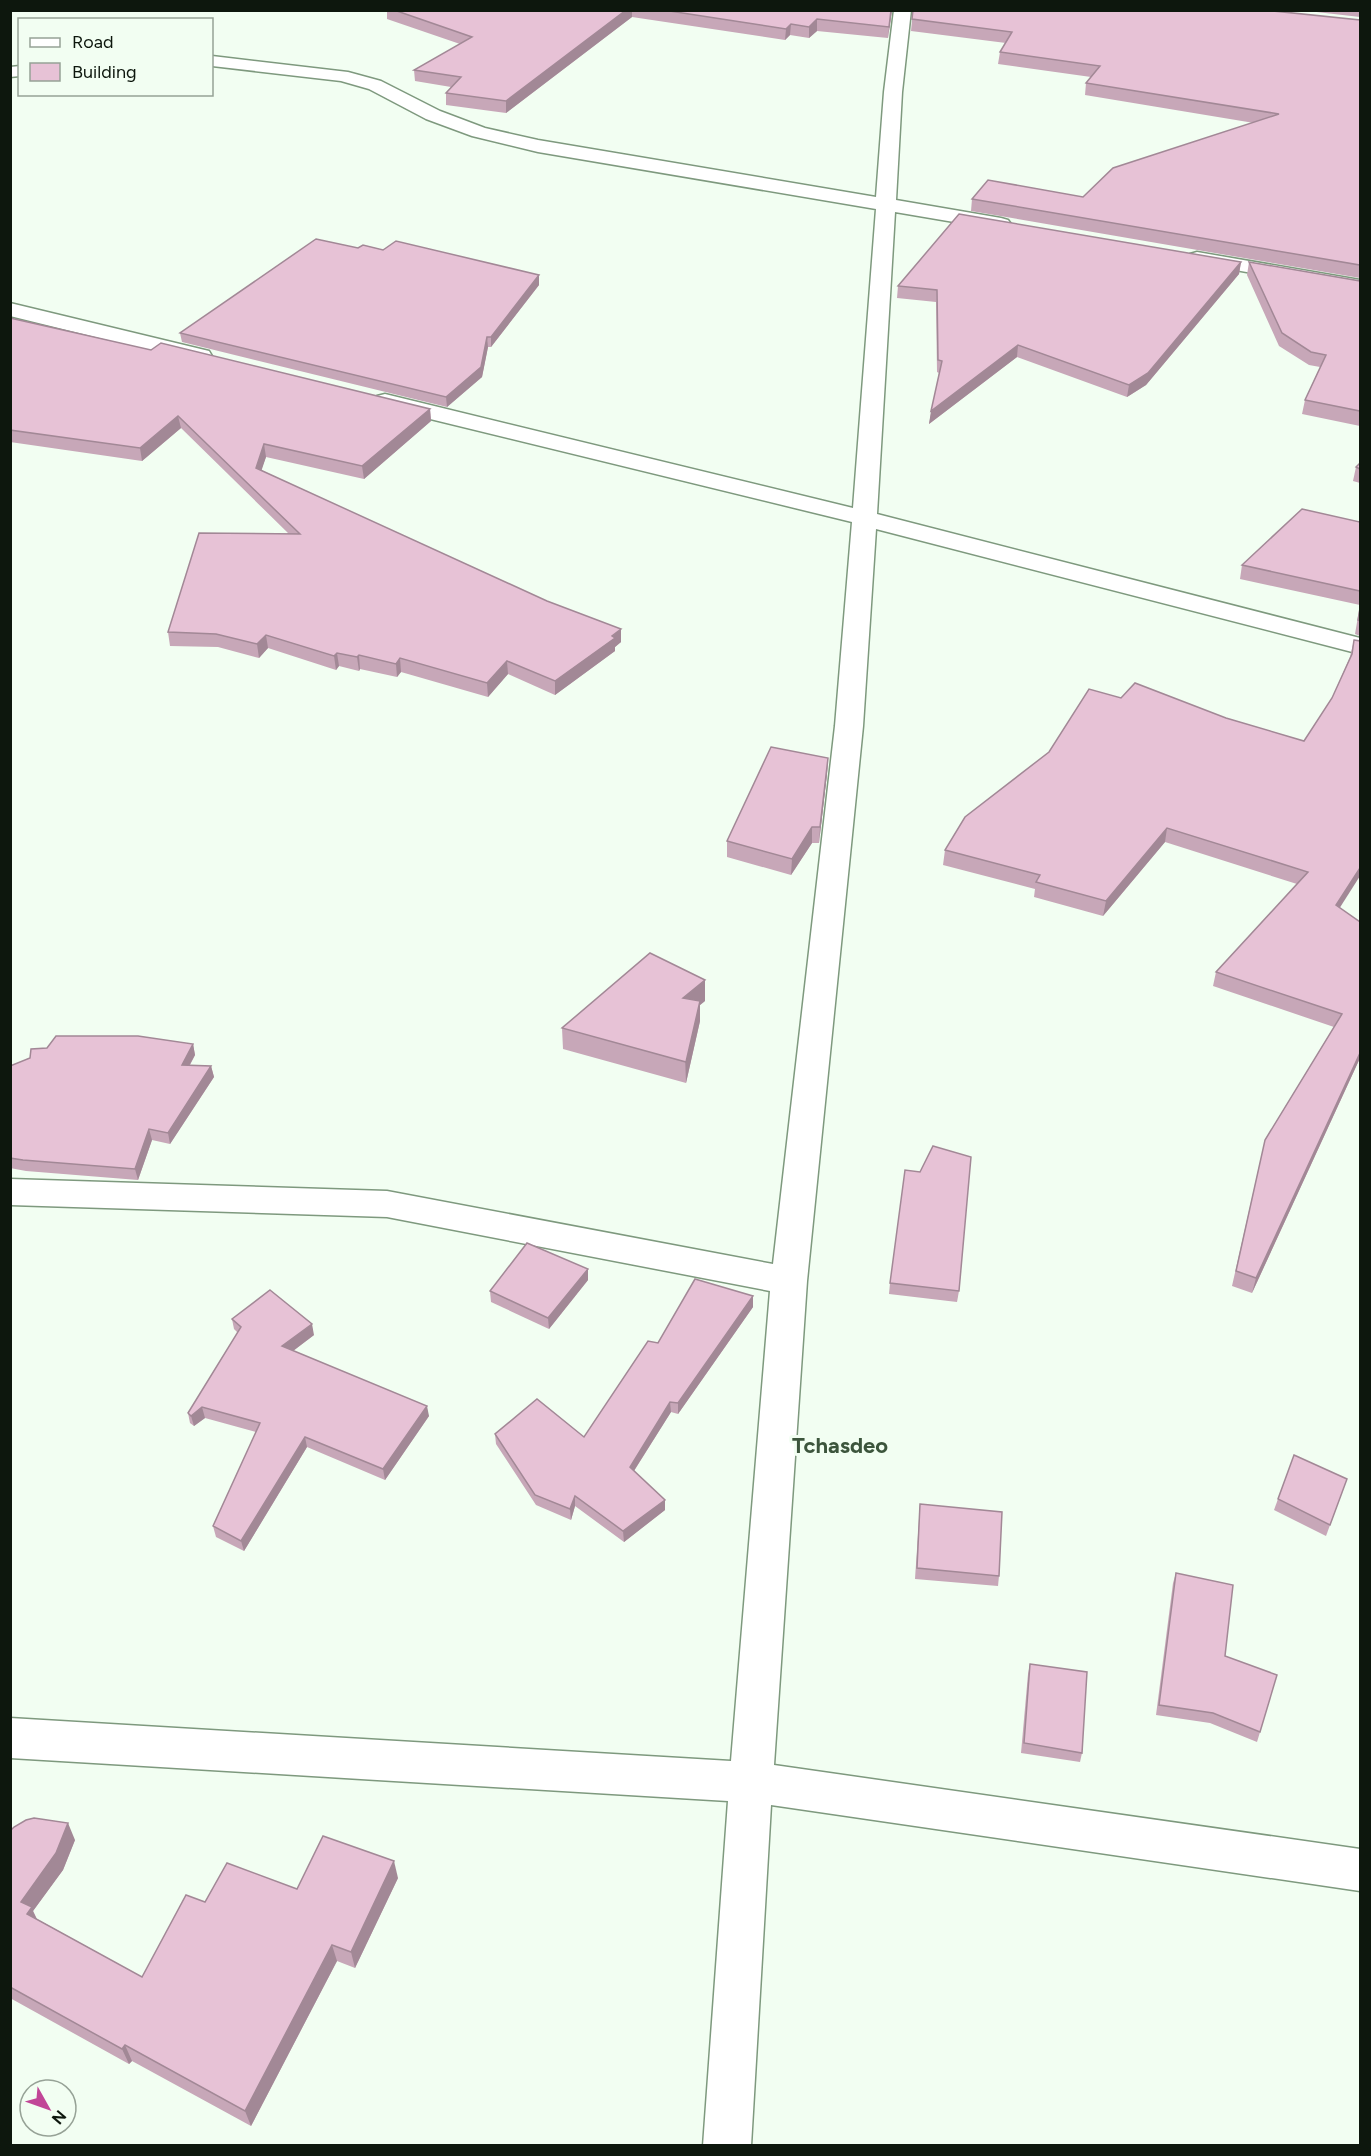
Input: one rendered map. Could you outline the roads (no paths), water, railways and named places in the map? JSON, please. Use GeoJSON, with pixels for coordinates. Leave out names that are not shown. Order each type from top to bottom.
{"type":"FeatureCollection","features":[{"type":"Feature","properties":{"kind":"street"},"geometry":{"type":"LineString","coordinates":[[727,2145],[751,1782],[789,1281],[849,726],[893,92],[903,10]]}},
{"type":"Feature","properties":{"kind":"street"},"geometry":{"type":"LineString","coordinates":[[213,61],[342,76],[375,85],[433,114],[479,132],[538,146],[1025,228]]}},
{"type":"Feature","properties":{"kind":"street"},"geometry":{"type":"LineString","coordinates":[[1175,254],[1360,286]]}},
{"type":"Feature","properties":{"kind":"street"},"geometry":{"type":"LineString","coordinates":[[10,309],[226,362]]}},
{"type":"Feature","properties":{"kind":"street"},"geometry":{"type":"LineString","coordinates":[[365,396],[864,518],[1360,646]]}},
{"type":"Feature","properties":{"kind":"street"},"geometry":{"type":"LineString","coordinates":[[10,1192],[387,1204],[789,1281]]}},
{"type":"Feature","properties":{"kind":"street"},"geometry":{"type":"LineString","coordinates":[[10,1738],[751,1782],[1360,1870]]}},
{"type":"Feature","properties":{"kind":"district","name":"Tchasdeo"},"geometry":{"type":"Point","coordinates":[840,1445]}}]}
